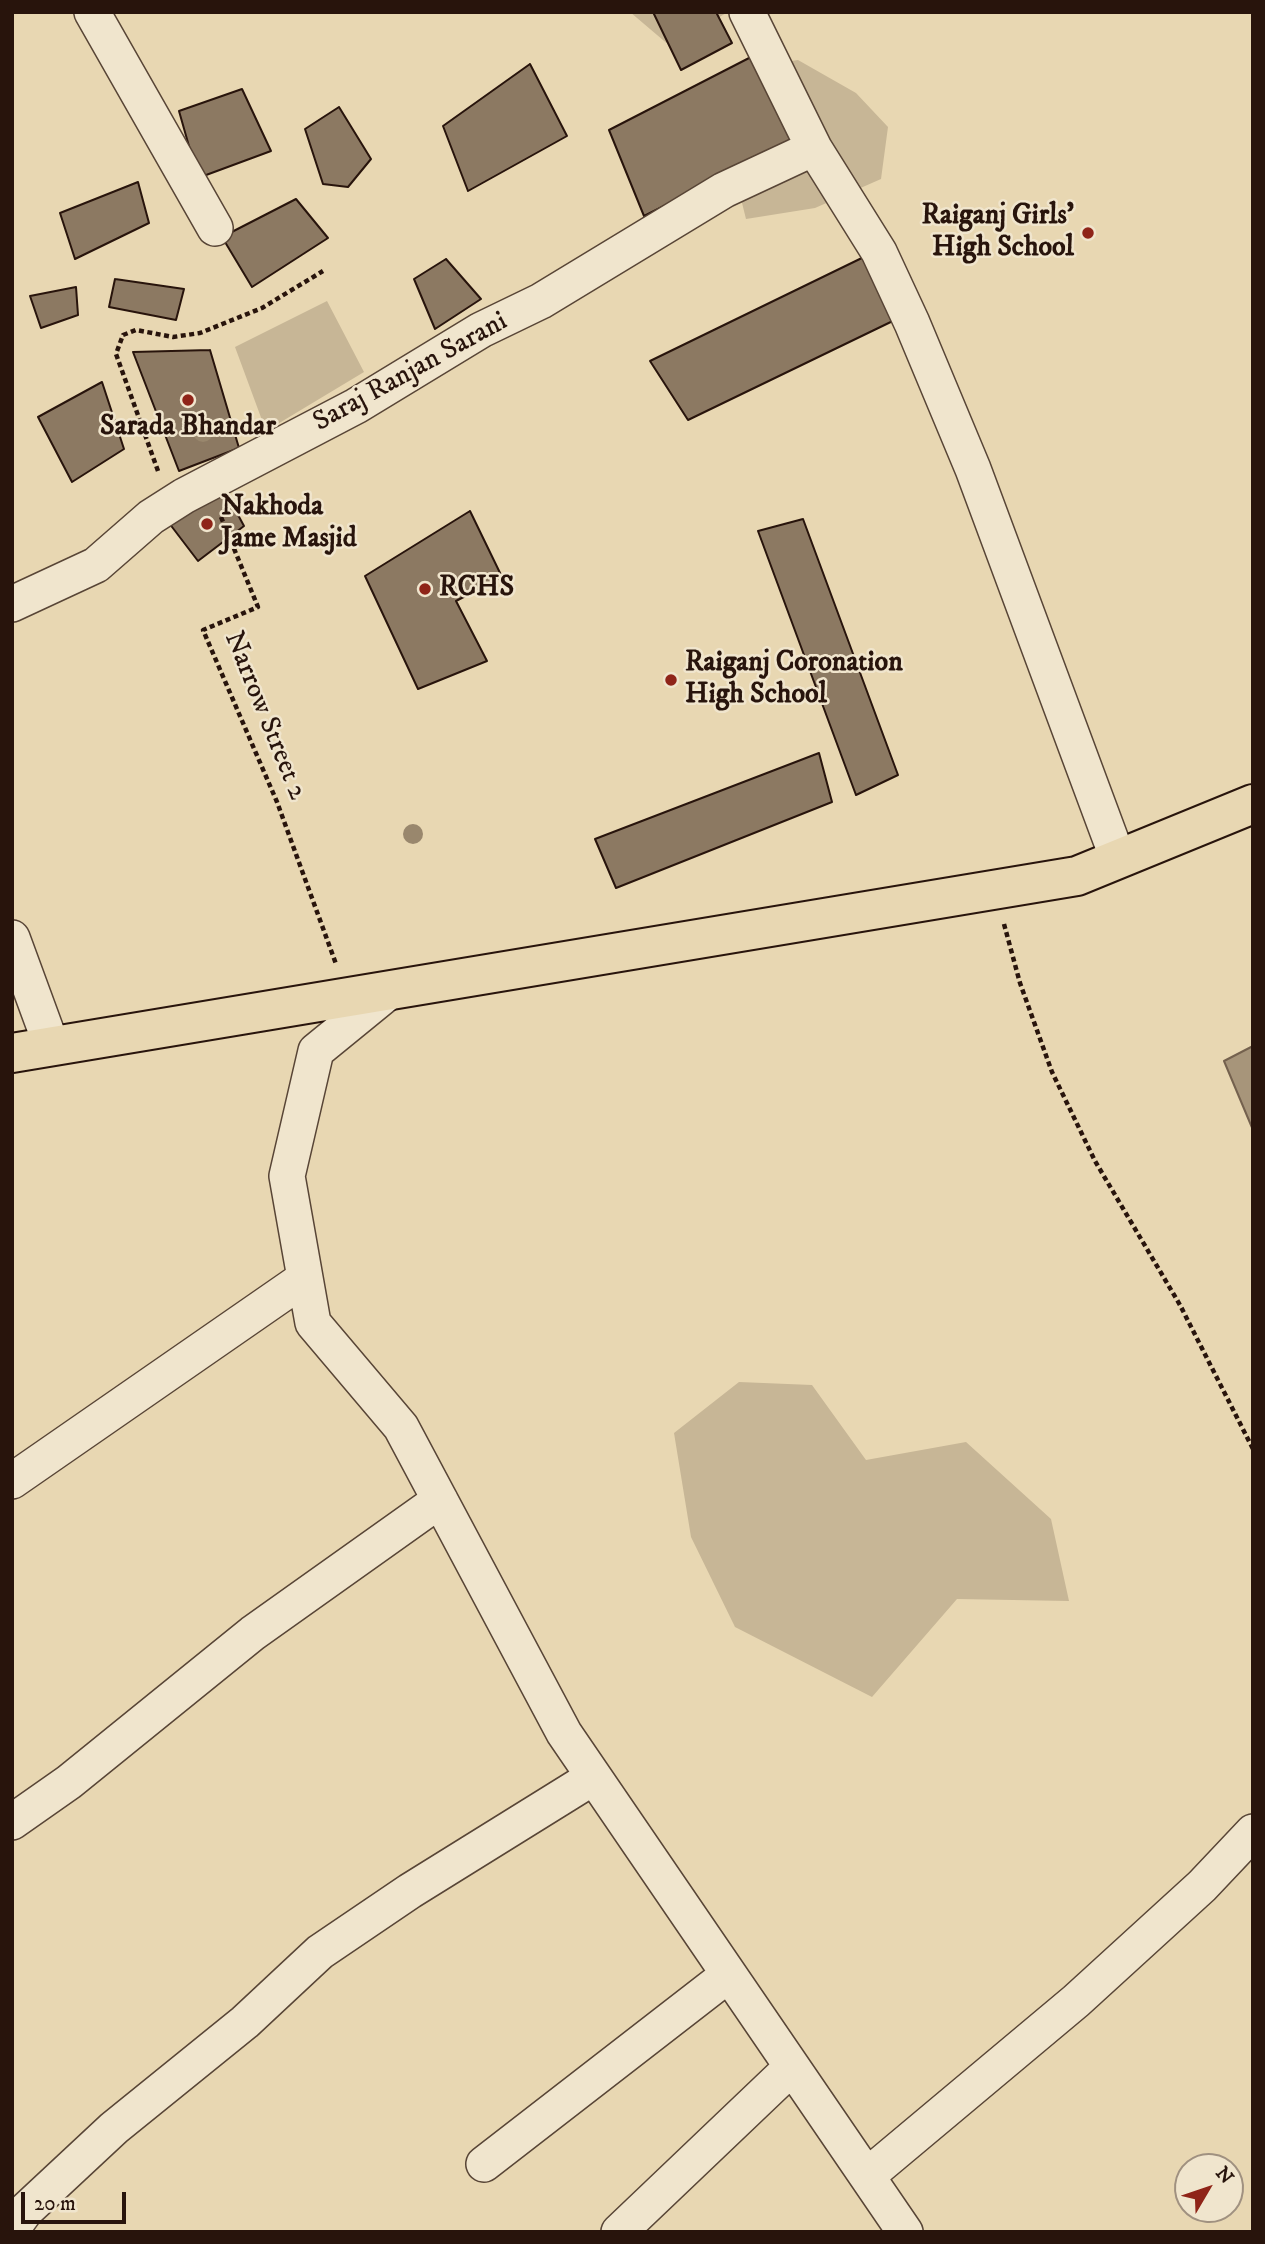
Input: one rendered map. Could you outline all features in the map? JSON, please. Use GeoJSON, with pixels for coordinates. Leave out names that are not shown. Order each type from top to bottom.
{"type":"FeatureCollection","features":[{"type":"Feature","properties":{"kind":"main road"},"geometry":{"type":"LineString","coordinates":[[12,1053],[1077,876],[1253,804]]}},
{"type":"Feature","properties":{"kind":"street"},"geometry":{"type":"LineString","coordinates":[[92,12],[215,228]]}},
{"type":"Feature","properties":{"kind":"street"},"geometry":{"type":"LineString","coordinates":[[747,12],[814,148],[879,253],[917,335],[973,468],[1118,859]]}},
{"type":"Feature","properties":{"kind":"street","name":"Saraj Ranjan Sarani"},"geometry":{"type":"LineString","coordinates":[[12,604],[96,565],[172,504],[355,406],[481,330],[541,301],[724,190],[814,148]]}},
{"type":"Feature","properties":{"kind":"street"},"geometry":{"type":"LineString","coordinates":[[12,938],[52,1047]]}},
{"type":"Feature","properties":{"kind":"street"},"geometry":{"type":"LineString","coordinates":[[393,989],[316,1051],[287,1176],[313,1322],[401,1427],[564,1733],[905,2232]]}},
{"type":"Feature","properties":{"kind":"street"},"geometry":{"type":"LineString","coordinates":[[12,1481],[305,1278]]}},
{"type":"Feature","properties":{"kind":"street"},"geometry":{"type":"LineString","coordinates":[[12,1822],[69,1782],[253,1633],[440,1500]]}},
{"type":"Feature","properties":{"kind":"street"},"geometry":{"type":"LineString","coordinates":[[12,2229],[25,2211],[114,2128],[245,2022],[320,1952],[410,1891],[593,1778]]}},
{"type":"Feature","properties":{"kind":"street"},"geometry":{"type":"LineString","coordinates":[[867,2176],[1076,2001],[1202,1886],[1253,1832]]}},
{"type":"Feature","properties":{"kind":"street"},"geometry":{"type":"LineString","coordinates":[[484,2164],[728,1975]]}},
{"type":"Feature","properties":{"kind":"street"},"geometry":{"type":"LineString","coordinates":[[620,2232],[791,2068]]}},
{"type":"Feature","properties":{"kind":"path"},"geometry":{"type":"LineString","coordinates":[[172,504],[118,364],[118,341],[123,335],[136,330],[173,337],[200,333],[262,308],[323,271]]}},
{"type":"Feature","properties":{"kind":"path","name":"Narrow Street 2"},"geometry":{"type":"LineString","coordinates":[[202,487],[227,526],[236,557],[258,607],[203,631],[278,802],[341,978],[343,997]]}},
{"type":"Feature","properties":{"kind":"path"},"geometry":{"type":"LineString","coordinates":[[995,890],[1020,983],[1052,1072],[1095,1161],[1180,1304],[1253,1449]]}},
{"type":"Feature","properties":{"kind":"shaded area"},"geometry":{"type":"Polygon","coordinates":[[[630,12],[728,12],[670,46],[630,12]]]}},
{"type":"Feature","properties":{"kind":"shaded area"},"geometry":{"type":"Polygon","coordinates":[[[798,60],[856,93],[888,127],[881,179],[815,208],[746,219],[721,118],[724,71],[798,60]]]}},
{"type":"Feature","properties":{"kind":"shaded area"},"geometry":{"type":"Polygon","coordinates":[[[327,301],[364,372],[266,431],[235,347],[327,301]]]}},
{"type":"Feature","properties":{"kind":"shaded area"},"geometry":{"type":"Polygon","coordinates":[[[1253,1046],[1253,1130],[1224,1061],[1253,1046]]]}},
{"type":"Feature","properties":{"kind":"shaded area"},"geometry":{"type":"Polygon","coordinates":[[[739,1382],[812,1385],[866,1460],[966,1442],[1051,1519],[1069,1601],[957,1599],[872,1697],[735,1627],[691,1537],[674,1433],[739,1382]]]}},
{"type":"Feature","properties":{"kind":"building"},"geometry":{"type":"Polygon","coordinates":[[[653,12],[716,12],[732,43],[681,70],[653,12]]]}},
{"type":"Feature","properties":{"kind":"building"},"geometry":{"type":"Polygon","coordinates":[[[751,57],[794,141],[644,216],[609,130],[751,57]]]}},
{"type":"Feature","properties":{"kind":"building"},"geometry":{"type":"Polygon","coordinates":[[[530,64],[567,136],[468,191],[443,126],[530,64]]]}},
{"type":"Feature","properties":{"kind":"building"},"geometry":{"type":"Polygon","coordinates":[[[242,89],[271,151],[198,178],[179,111],[242,89]]]}},
{"type":"Feature","properties":{"kind":"building"},"geometry":{"type":"Polygon","coordinates":[[[339,107],[371,159],[348,187],[323,184],[305,129],[339,107]]]}},
{"type":"Feature","properties":{"kind":"building"},"geometry":{"type":"Polygon","coordinates":[[[138,182],[149,223],[75,259],[60,213],[138,182]]]}},
{"type":"Feature","properties":{"kind":"building"},"geometry":{"type":"Polygon","coordinates":[[[296,199],[328,238],[252,287],[222,237],[296,199]]]}},
{"type":"Feature","properties":{"kind":"building"},"geometry":{"type":"Polygon","coordinates":[[[868,255],[899,318],[688,420],[650,361],[868,255]]]}},
{"type":"Feature","properties":{"kind":"building"},"geometry":{"type":"Polygon","coordinates":[[[446,259],[481,299],[435,329],[414,279],[446,259]]]}},
{"type":"Feature","properties":{"kind":"building"},"geometry":{"type":"Polygon","coordinates":[[[115,279],[184,289],[176,320],[109,307],[115,279]]]}},
{"type":"Feature","properties":{"kind":"building"},"geometry":{"type":"Polygon","coordinates":[[[76,287],[78,315],[41,328],[30,296],[76,287]]]}},
{"type":"Feature","properties":{"kind":"building","name":"Sarada Bhandar"},"geometry":{"type":"Polygon","coordinates":[[[210,350],[239,448],[179,471],[133,352],[210,350]]]}},
{"type":"Feature","properties":{"kind":"building"},"geometry":{"type":"Polygon","coordinates":[[[102,382],[124,449],[72,482],[38,417],[102,382]]]}},
{"type":"Feature","properties":{"kind":"building","name":"Nakhoda Jame Masjid"},"geometry":{"type":"Polygon","coordinates":[[[224,489],[244,526],[198,561],[169,523],[224,489]]]}},
{"type":"Feature","properties":{"kind":"building","name":"RCHS"},"geometry":{"type":"Polygon","coordinates":[[[470,511],[502,577],[456,601],[487,661],[418,689],[365,576],[470,511]]]}},
{"type":"Feature","properties":{"kind":"building"},"geometry":{"type":"Polygon","coordinates":[[[803,519],[898,775],[856,795],[758,531],[803,519]]]}},
{"type":"Feature","properties":{"kind":"building"},"geometry":{"type":"Polygon","coordinates":[[[819,753],[832,802],[616,888],[595,839],[819,753]]]}},
{"type":"Feature","properties":{"kind":"place","name":"Raiganj Girls' High School"},"geometry":{"type":"Point","coordinates":[1088,233]}},
{"type":"Feature","properties":{"kind":"place","name":"Sarada Bhandar"},"geometry":{"type":"Point","coordinates":[188,400]}},
{"type":"Feature","properties":{"kind":"place","name":"Nakhoda Jame Masjid"},"geometry":{"type":"Point","coordinates":[207,524]}},
{"type":"Feature","properties":{"kind":"place","name":"RCHS"},"geometry":{"type":"Point","coordinates":[425,589]}},
{"type":"Feature","properties":{"kind":"place","name":"Raiganj Coronation High School"},"geometry":{"type":"Point","coordinates":[671,680]}}]}
